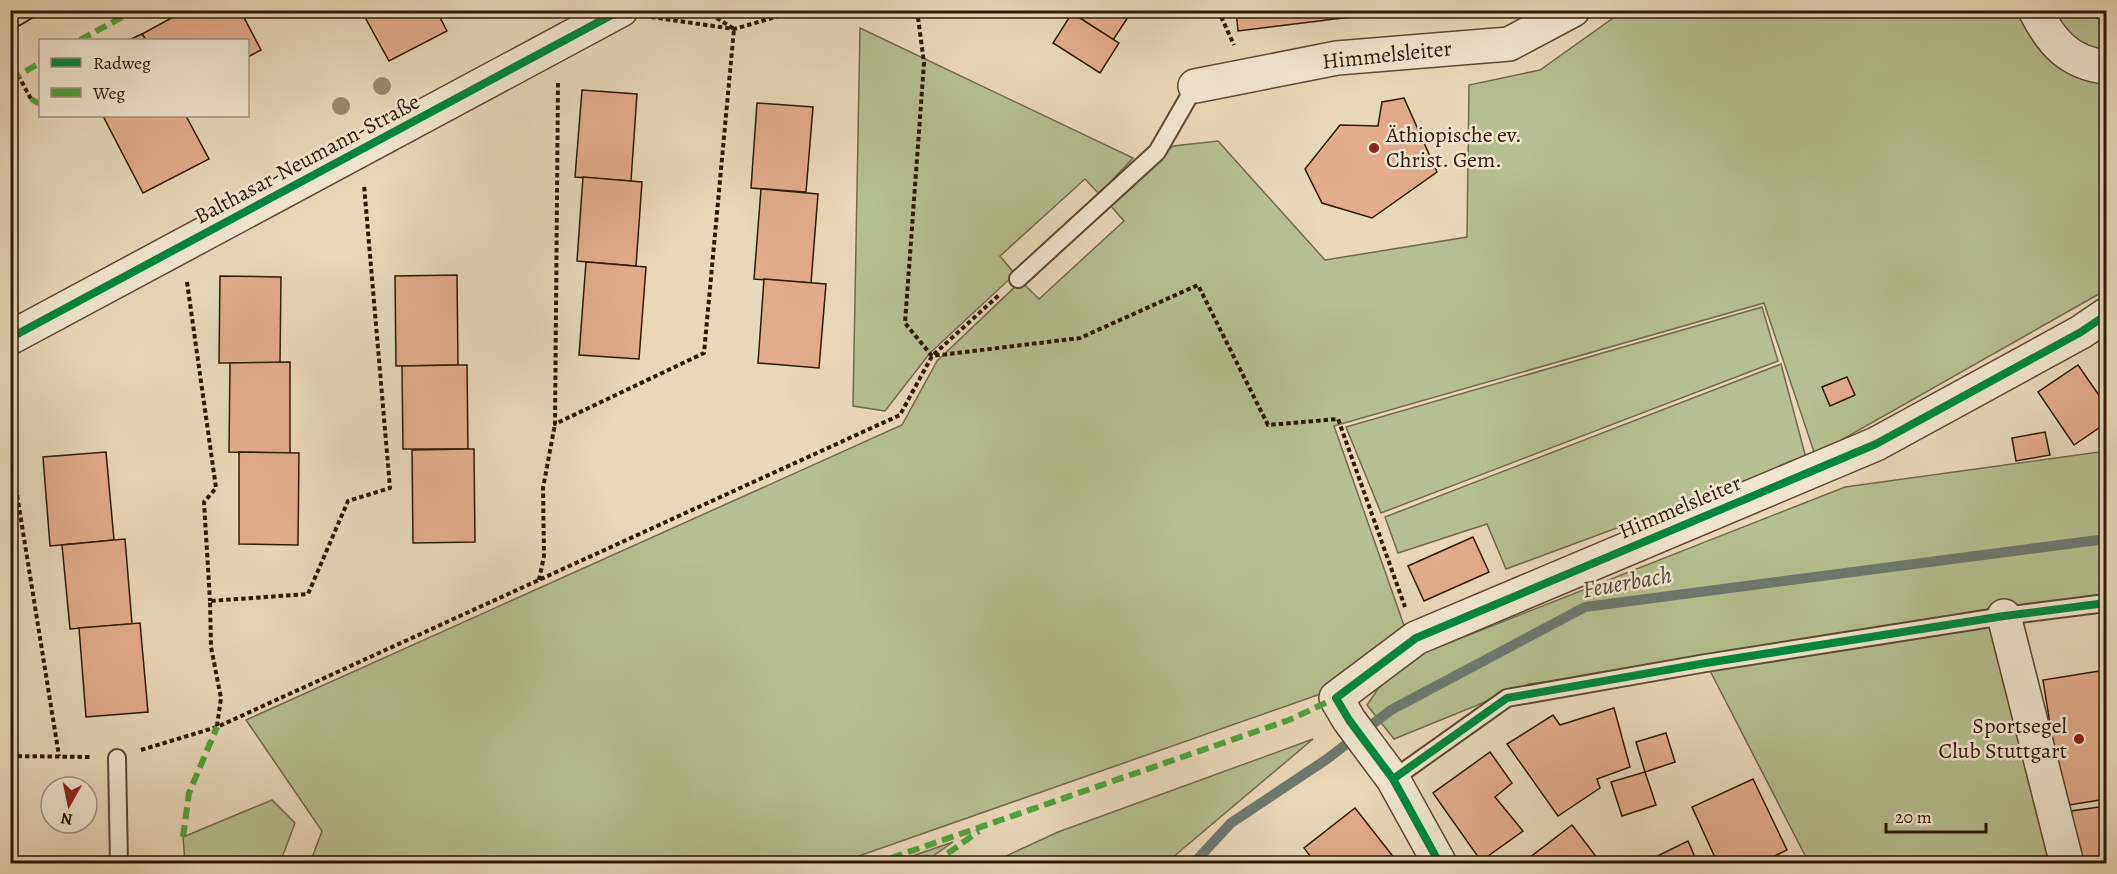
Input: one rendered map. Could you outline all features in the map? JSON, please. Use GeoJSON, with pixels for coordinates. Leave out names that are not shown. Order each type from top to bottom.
{"type":"FeatureCollection","features":[{"type":"Feature","properties":{"kind":"street","name":"Himmelsleiter"},"geometry":{"type":"LineString","coordinates":[[1194,86],[1337,58],[1509,44],[1573,10]]}},
{"type":"Feature","properties":{"kind":"street"},"geometry":{"type":"LineString","coordinates":[[2035,10],[2046,33],[2069,55],[2096,66],[2106,67]]}},
{"type":"Feature","properties":{"kind":"street","name":"Balthasar-Neumann-Straße"},"geometry":{"type":"LineString","coordinates":[[10,338],[620,11]]}},
{"type":"Feature","properties":{"kind":"street","name":"Himmelsleiter"},"geometry":{"type":"LineString","coordinates":[[1434,862],[1386,770],[1349,720],[1336,698],[1416,638],[1876,444],[2081,332],[2106,315]]}},
{"type":"Feature","properties":{"kind":"street"},"geometry":{"type":"LineString","coordinates":[[2004,616],[2067,864]]}},
{"type":"Feature","properties":{"kind":"lane"},"geometry":{"type":"LineString","coordinates":[[1018,279],[1157,152],[1194,86]]}},
{"type":"Feature","properties":{"kind":"lane"},"geometry":{"type":"LineString","coordinates":[[1386,770],[1507,698],[1706,663],[2004,616],[2106,603]]}},
{"type":"Feature","properties":{"kind":"lane"},"geometry":{"type":"LineString","coordinates":[[117,758],[119,864]]}},
{"type":"Feature","properties":{"kind":"path"},"geometry":{"type":"LineString","coordinates":[[704,10],[734,29]]}},
{"type":"Feature","properties":{"kind":"path"},"geometry":{"type":"LineString","coordinates":[[620,11],[734,29],[800,10]]}},
{"type":"Feature","properties":{"kind":"path"},"geometry":{"type":"LineString","coordinates":[[917,10],[924,63],[904,323],[932,356]]}},
{"type":"Feature","properties":{"kind":"path"},"geometry":{"type":"LineString","coordinates":[[555,424],[704,353],[734,29]]}},
{"type":"Feature","properties":{"kind":"path"},"geometry":{"type":"LineString","coordinates":[[539,581],[544,556],[543,488],[555,424],[559,45]]}},
{"type":"Feature","properties":{"kind":"path"},"geometry":{"type":"LineString","coordinates":[[18,75],[31,99]]}},
{"type":"Feature","properties":{"kind":"path"},"geometry":{"type":"LineString","coordinates":[[210,601],[308,594],[348,501],[390,488],[361,151]]}},
{"type":"Feature","properties":{"kind":"path"},"geometry":{"type":"LineString","coordinates":[[181,246],[216,488],[204,502],[211,647],[221,698],[217,727]]}},
{"type":"Feature","properties":{"kind":"path"},"geometry":{"type":"LineString","coordinates":[[10,756],[117,758],[217,727],[900,415],[932,356],[1018,279]]}},
{"type":"Feature","properties":{"kind":"path"},"geometry":{"type":"LineString","coordinates":[[932,356],[1080,338],[1198,285],[1268,425],[1338,419],[1416,638]]}},
{"type":"Feature","properties":{"kind":"path"},"geometry":{"type":"LineString","coordinates":[[10,451],[59,756]]}},
{"type":"Feature","properties":{"kind":"green space"},"geometry":{"type":"Polygon","coordinates":[[[1623,11],[2031,11],[2106,72],[2106,290],[1815,455],[1764,303],[1334,426],[1407,634],[1329,691],[839,863],[310,863],[322,831],[246,720],[902,425],[937,361],[1021,281],[1039,299],[1124,221],[1110,205],[1173,146],[1218,141],[1325,260],[1467,237],[1469,85],[1540,70],[1623,11]]]}},
{"type":"Feature","properties":{"kind":"green space"},"geometry":{"type":"Polygon","coordinates":[[[2049,11],[2106,11],[2106,54],[2075,45],[2049,11]]]}},
{"type":"Feature","properties":{"kind":"green space"},"geometry":{"type":"Polygon","coordinates":[[[860,28],[1133,158],[1099,194],[1085,179],[1000,256],[1015,274],[930,353],[885,411],[853,406],[860,28]]]}},
{"type":"Feature","properties":{"kind":"green space"},"geometry":{"type":"Polygon","coordinates":[[[1762,307],[1778,361],[1381,513],[1346,427],[1762,307]]]}},
{"type":"Feature","properties":{"kind":"green space"},"geometry":{"type":"Polygon","coordinates":[[[1781,364],[1806,458],[1506,569],[1487,524],[1398,553],[1385,517],[1781,364]]]}},
{"type":"Feature","properties":{"kind":"green space"},"geometry":{"type":"Polygon","coordinates":[[[2106,451],[2106,604],[2000,621],[2060,858],[2034,864],[1809,863],[1706,663],[1529,684],[1394,739],[1367,705],[1395,664],[1845,487],[2106,451]]]}},
{"type":"Feature","properties":{"kind":"green space"},"geometry":{"type":"Polygon","coordinates":[[[1313,739],[1166,863],[991,863],[1058,832],[1313,739]]]}},
{"type":"Feature","properties":{"kind":"green space"},"geometry":{"type":"Polygon","coordinates":[[[272,800],[295,823],[280,863],[185,863],[183,837],[272,800]]]}},
{"type":"Feature","properties":{"kind":"green space"},"geometry":{"type":"Polygon","coordinates":[[[953,842],[923,863],[892,863],[953,842]]]}},
{"type":"Feature","properties":{"kind":"building"},"geometry":{"type":"Polygon","coordinates":[[[186,10],[240,10],[261,50],[249,56],[249,39],[145,39],[142,34],[186,10]]]}},
{"type":"Feature","properties":{"kind":"building"},"geometry":{"type":"Polygon","coordinates":[[[361,10],[436,10],[447,31],[389,61],[361,10]]]}},
{"type":"Feature","properties":{"kind":"building"},"geometry":{"type":"Polygon","coordinates":[[[1068,10],[1131,10],[1132,11],[1113,40],[1068,10]]]}},
{"type":"Feature","properties":{"kind":"building"},"geometry":{"type":"Polygon","coordinates":[[[1236,10],[1408,10],[1238,31],[1236,10]]]}},
{"type":"Feature","properties":{"kind":"building"},"geometry":{"type":"Polygon","coordinates":[[[1072,13],[1119,43],[1100,73],[1053,43],[1072,13]]]}},
{"type":"Feature","properties":{"kind":"building"},"geometry":{"type":"Polygon","coordinates":[[[142,34],[145,39],[131,39],[142,34]]]}},
{"type":"Feature","properties":{"kind":"building"},"geometry":{"type":"Polygon","coordinates":[[[582,90],[637,94],[631,181],[575,177],[582,90]]]}},
{"type":"Feature","properties":{"kind":"building","name":"Äthiopische ev. Christ. Gem."},"geometry":{"type":"Polygon","coordinates":[[[1404,98],[1437,172],[1372,218],[1322,203],[1305,169],[1340,125],[1378,126],[1382,102],[1404,98]]]}},
{"type":"Feature","properties":{"kind":"building"},"geometry":{"type":"Polygon","coordinates":[[[757,103],[813,107],[806,192],[751,188],[757,103]]]}},
{"type":"Feature","properties":{"kind":"building"},"geometry":{"type":"Polygon","coordinates":[[[104,117],[187,117],[209,159],[143,193],[104,117]]]}},
{"type":"Feature","properties":{"kind":"building"},"geometry":{"type":"Polygon","coordinates":[[[583,177],[642,182],[636,266],[577,261],[583,177]]]}},
{"type":"Feature","properties":{"kind":"building"},"geometry":{"type":"Polygon","coordinates":[[[761,189],[818,194],[811,283],[754,279],[761,189]]]}},
{"type":"Feature","properties":{"kind":"building"},"geometry":{"type":"Polygon","coordinates":[[[586,262],[646,267],[639,359],[579,355],[586,262]]]}},
{"type":"Feature","properties":{"kind":"building"},"geometry":{"type":"Polygon","coordinates":[[[457,275],[458,365],[396,366],[395,276],[457,275]]]}},
{"type":"Feature","properties":{"kind":"building"},"geometry":{"type":"Polygon","coordinates":[[[220,276],[281,277],[280,363],[219,363],[220,276]]]}},
{"type":"Feature","properties":{"kind":"building"},"geometry":{"type":"Polygon","coordinates":[[[764,279],[826,284],[819,368],[758,363],[764,279]]]}},
{"type":"Feature","properties":{"kind":"building"},"geometry":{"type":"Polygon","coordinates":[[[290,362],[290,453],[229,452],[230,363],[290,362]]]}},
{"type":"Feature","properties":{"kind":"building"},"geometry":{"type":"Polygon","coordinates":[[[467,365],[468,449],[403,449],[402,366],[467,365]]]}},
{"type":"Feature","properties":{"kind":"building"},"geometry":{"type":"Polygon","coordinates":[[[2078,365],[2106,403],[2106,423],[2074,445],[2038,392],[2078,365]]]}},
{"type":"Feature","properties":{"kind":"building"},"geometry":{"type":"Polygon","coordinates":[[[1847,377],[1855,395],[1830,406],[1822,387],[1847,377]]]}},
{"type":"Feature","properties":{"kind":"building"},"geometry":{"type":"Polygon","coordinates":[[[2045,432],[2050,455],[2016,461],[2012,438],[2045,432]]]}},
{"type":"Feature","properties":{"kind":"building"},"geometry":{"type":"Polygon","coordinates":[[[474,449],[475,542],[413,543],[412,450],[474,449]]]}},
{"type":"Feature","properties":{"kind":"building"},"geometry":{"type":"Polygon","coordinates":[[[106,452],[114,540],[50,546],[43,457],[106,452]]]}},
{"type":"Feature","properties":{"kind":"building"},"geometry":{"type":"Polygon","coordinates":[[[239,452],[299,453],[298,545],[239,544],[239,452]]]}},
{"type":"Feature","properties":{"kind":"building"},"geometry":{"type":"Polygon","coordinates":[[[1473,537],[1489,572],[1424,601],[1408,566],[1473,537]]]}},
{"type":"Feature","properties":{"kind":"building"},"geometry":{"type":"Polygon","coordinates":[[[125,539],[132,624],[70,629],[62,545],[125,539]]]}},
{"type":"Feature","properties":{"kind":"building"},"geometry":{"type":"Polygon","coordinates":[[[140,623],[148,712],[86,717],[79,628],[140,623]]]}},
{"type":"Feature","properties":{"kind":"building","name":"Sportsegel Club Stuttgart"},"geometry":{"type":"Polygon","coordinates":[[[2106,670],[2106,799],[2063,806],[2043,680],[2106,670]]]}},
{"type":"Feature","properties":{"kind":"building"},"geometry":{"type":"Polygon","coordinates":[[[1614,708],[1630,767],[1597,779],[1600,788],[1558,816],[1507,744],[1553,715],[1560,725],[1614,708]]]}},
{"type":"Feature","properties":{"kind":"building"},"geometry":{"type":"Polygon","coordinates":[[[1666,733],[1675,762],[1645,772],[1636,742],[1666,733]]]}},
{"type":"Feature","properties":{"kind":"building"},"geometry":{"type":"Polygon","coordinates":[[[1490,752],[1512,783],[1495,797],[1523,831],[1481,861],[1433,793],[1490,752]]]}},
{"type":"Feature","properties":{"kind":"building"},"geometry":{"type":"Polygon","coordinates":[[[1645,772],[1656,805],[1622,816],[1611,782],[1645,772]]]}},
{"type":"Feature","properties":{"kind":"building"},"geometry":{"type":"Polygon","coordinates":[[[1753,779],[1787,850],[1758,864],[1718,864],[1692,807],[1753,779]]]}},
{"type":"Feature","properties":{"kind":"building"},"geometry":{"type":"Polygon","coordinates":[[[2106,806],[2106,864],[2079,864],[2071,811],[2106,806]]]}},
{"type":"Feature","properties":{"kind":"building"},"geometry":{"type":"Polygon","coordinates":[[[1355,808],[1399,864],[1316,864],[1304,848],[1355,808]]]}},
{"type":"Feature","properties":{"kind":"building"},"geometry":{"type":"Polygon","coordinates":[[[1572,825],[1601,863],[1521,864],[1572,825]]]}},
{"type":"Feature","properties":{"kind":"building"},"geometry":{"type":"Polygon","coordinates":[[[1688,841],[1698,864],[1641,864],[1688,841]]]}},
{"type":"Feature","properties":{"kind":"waterway","name":"Feuerbach"},"geometry":{"type":"LineString","coordinates":[[1193,864],[1231,823],[1327,759],[1391,710],[1585,607],[2106,539]]}},
{"type":"Feature","properties":{"kind":"tram line"},"geometry":{"type":"LineString","coordinates":[[10,31],[46,10]]}},
{"type":"Feature","properties":{"kind":"marked path"},"geometry":{"type":"LineString","coordinates":[[82,39],[135,10]]}},
{"type":"Feature","properties":{"kind":"marked path"},"geometry":{"type":"LineString","coordinates":[[10,80],[39,64]]}},
{"type":"Feature","properties":{"kind":"marked path"},"geometry":{"type":"LineString","coordinates":[[31,99],[39,103]]}},
{"type":"Feature","properties":{"kind":"marked path"},"geometry":{"type":"LineString","coordinates":[[874,864],[1289,720],[1336,698]]}},
{"type":"Feature","properties":{"kind":"marked path"},"geometry":{"type":"LineString","coordinates":[[183,837],[189,793],[217,727]]}},
{"type":"Feature","properties":{"kind":"marked path"},"geometry":{"type":"LineString","coordinates":[[933,864],[979,831]]}},
{"type":"Feature","properties":{"kind":"cycle path"},"geometry":{"type":"LineString","coordinates":[[10,338],[621,10]]}},
{"type":"Feature","properties":{"kind":"cycle path"},"geometry":{"type":"LineString","coordinates":[[1428,864],[1436,857],[1393,779],[1349,720],[1336,698],[1416,638],[1876,444],[2081,332],[2106,315]]}},
{"type":"Feature","properties":{"kind":"cycle path"},"geometry":{"type":"LineString","coordinates":[[1393,779],[1507,698],[1706,663],[2004,616],[2106,603]]}},
{"type":"Feature","properties":{"kind":"place","name":"Äthiopische ev. Christ. Gem."},"geometry":{"type":"Point","coordinates":[1374,148]}},
{"type":"Feature","properties":{"kind":"place","name":"Sportsegel Club Stuttgart"},"geometry":{"type":"Point","coordinates":[2079,739]}}]}
